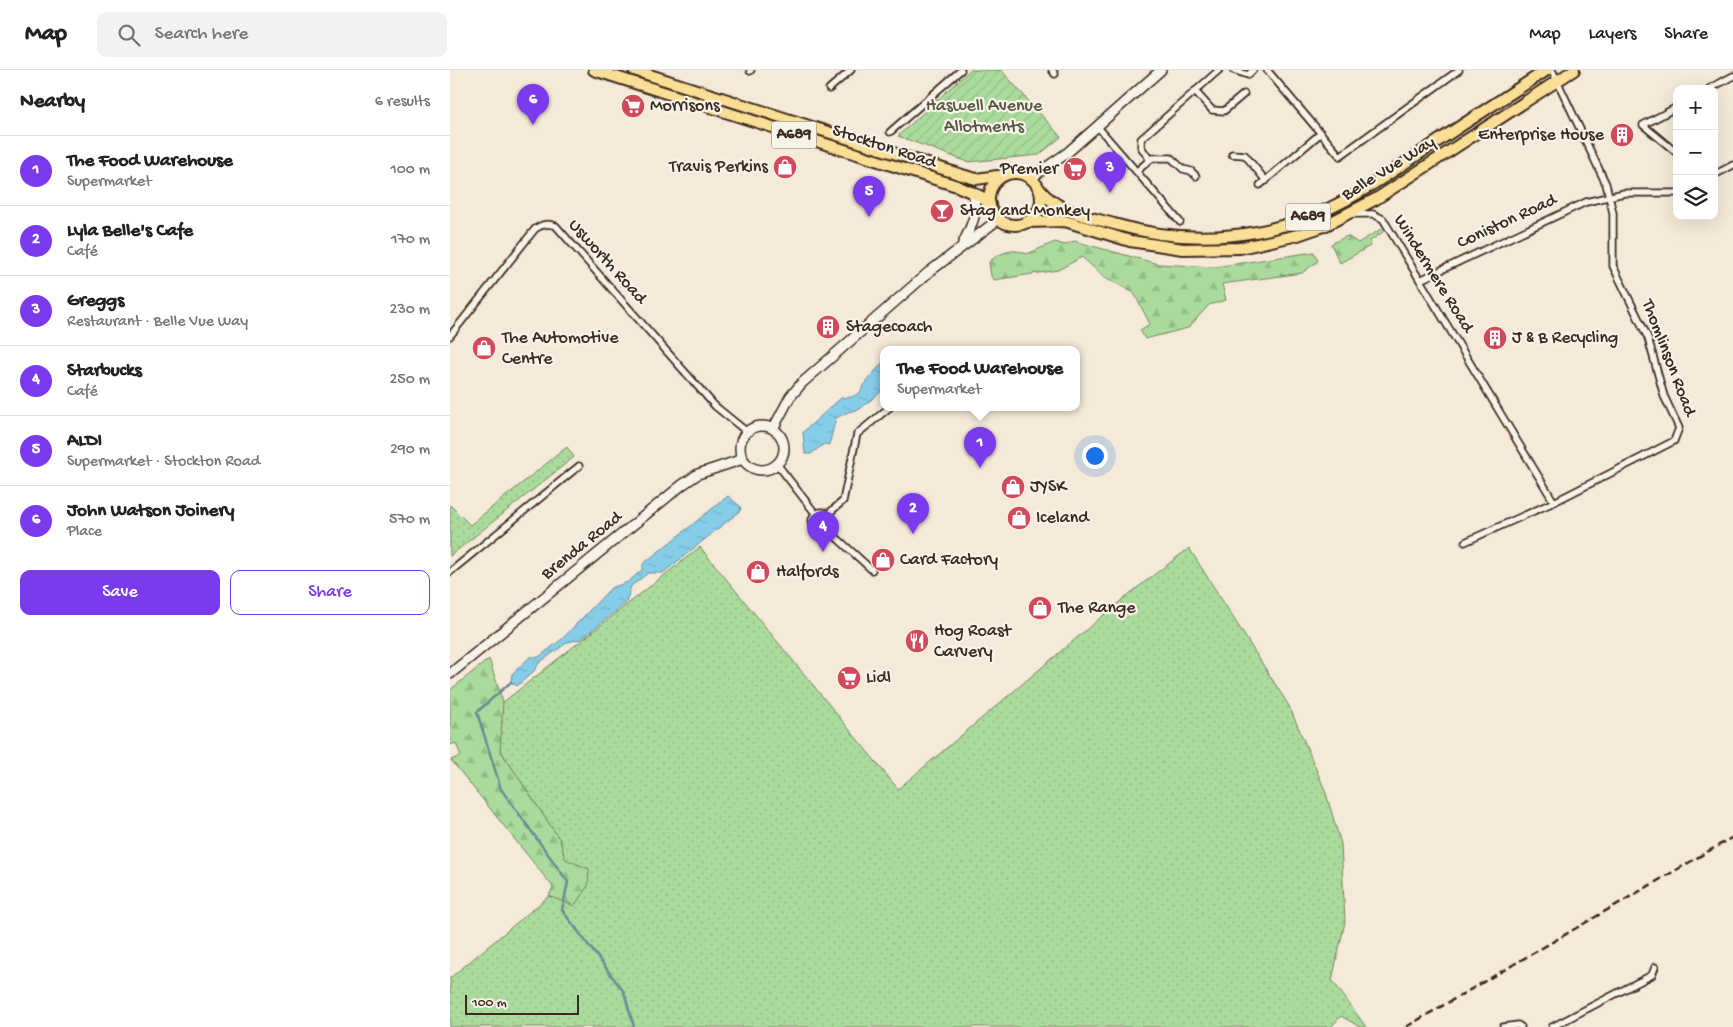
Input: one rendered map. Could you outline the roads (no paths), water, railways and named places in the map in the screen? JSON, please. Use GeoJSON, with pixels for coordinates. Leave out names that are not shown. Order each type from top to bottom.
{"type":"FeatureCollection","features":[{"type":"Feature","properties":{"kind":"highway","name":"Stockton Road"},"geometry":{"type":"LineString","coordinates":[[594,70],[973,192],[990,205]]}},
{"type":"Feature","properties":{"kind":"highway","name":"A689"},"geometry":{"type":"LineString","coordinates":[[634,70],[976,179],[1019,173],[1031,178],[1040,190]]}},
{"type":"Feature","properties":{"kind":"highway","name":"Belle Vue Way"},"geometry":{"type":"LineString","coordinates":[[1040,190],[1047,199],[1066,209],[1143,232],[1181,237],[1208,237],[1274,229],[1346,200],[1548,70]]}},
{"type":"Feature","properties":{"kind":"highway","name":"Belle Vue Way"},"geometry":{"type":"LineString","coordinates":[[1027,222],[1066,221],[1153,246],[1211,249],[1266,244],[1307,232],[1348,215],[1574,70]]}},
{"type":"Feature","properties":{"kind":"highway"},"geometry":{"type":"LineString","coordinates":[[990,205],[991,188],[1005,175]]}},
{"type":"Feature","properties":{"kind":"highway"},"geometry":{"type":"LineString","coordinates":[[1027,222],[1039,208],[1040,190]]}},
{"type":"Feature","properties":{"kind":"highway","name":"A689"},"geometry":{"type":"LineString","coordinates":[[990,205],[999,219],[1012,225],[1027,222]]}},
{"type":"Feature","properties":{"kind":"main road"},"geometry":{"type":"LineString","coordinates":[[1031,178],[1055,163],[1161,70]]}},
{"type":"Feature","properties":{"kind":"main road"},"geometry":{"type":"LineString","coordinates":[[962,246],[976,216],[977,207],[973,192]]}},
{"type":"Feature","properties":{"kind":"main road"},"geometry":{"type":"LineString","coordinates":[[773,429],[790,397],[802,382],[929,272],[999,219]]}},
{"type":"Feature","properties":{"kind":"main road"},"geometry":{"type":"LineString","coordinates":[[763,426],[773,429],[782,439],[784,446],[782,459],[777,464],[760,470],[749,466],[743,459],[740,446],[747,432],[763,426]]}},
{"type":"Feature","properties":{"kind":"main road","name":"Brenda Road"},"geometry":{"type":"LineString","coordinates":[[450,674],[682,485],[698,474],[743,459]]}},
{"type":"Feature","properties":{"kind":"street"},"geometry":{"type":"LineString","coordinates":[[830,89],[851,70]]}},
{"type":"Feature","properties":{"kind":"street"},"geometry":{"type":"LineString","coordinates":[[890,132],[961,70]]}},
{"type":"Feature","properties":{"kind":"street"},"geometry":{"type":"LineString","coordinates":[[1151,159],[1141,147],[1141,138],[1219,70]]}},
{"type":"Feature","properties":{"kind":"street"},"geometry":{"type":"LineString","coordinates":[[1233,70],[1248,75],[1253,70]]}},
{"type":"Feature","properties":{"kind":"street"},"geometry":{"type":"LineString","coordinates":[[1267,70],[1340,156],[1459,70]]}},
{"type":"Feature","properties":{"kind":"street","name":"Thomlinson Road"},"geometry":{"type":"LineString","coordinates":[[1465,542],[1554,502],[1674,441],[1679,428],[1664,396],[1648,338],[1613,266],[1612,213],[1606,184],[1552,70]]}},
{"type":"Feature","properties":{"kind":"street"},"geometry":{"type":"LineString","coordinates":[[1716,85],[1733,76]]}},
{"type":"Feature","properties":{"kind":"street"},"geometry":{"type":"LineString","coordinates":[[1194,91],[1212,110],[1224,111],[1244,94]]}},
{"type":"Feature","properties":{"kind":"street"},"geometry":{"type":"LineString","coordinates":[[1673,108],[1643,125],[1673,150]]}},
{"type":"Feature","properties":{"kind":"street"},"geometry":{"type":"LineString","coordinates":[[1097,126],[1180,222]]}},
{"type":"Feature","properties":{"kind":"street"},"geometry":{"type":"LineString","coordinates":[[1232,154],[1244,155],[1263,183],[1321,133]]}},
{"type":"Feature","properties":{"kind":"street"},"geometry":{"type":"LineString","coordinates":[[1136,171],[1151,159],[1172,158],[1183,170],[1191,171],[1196,176]]}},
{"type":"Feature","properties":{"kind":"street"},"geometry":{"type":"LineString","coordinates":[[1718,173],[1733,165]]}},
{"type":"Feature","properties":{"kind":"street","name":"Coniston Road"},"geometry":{"type":"LineString","coordinates":[[1420,280],[1586,202],[1624,193],[1673,193]]}},
{"type":"Feature","properties":{"kind":"street","name":"Windermere Road"},"geometry":{"type":"LineString","coordinates":[[1348,215],[1373,214],[1383,219],[1554,502]]}},
{"type":"Feature","properties":{"kind":"street","name":"Usworth Road"},"geometry":{"type":"LineString","coordinates":[[450,336],[535,229],[543,224],[550,224],[556,226],[715,406],[747,432]]}},
{"type":"Feature","properties":{"kind":"street"},"geometry":{"type":"LineString","coordinates":[[828,514],[843,501],[857,434],[885,411]]}},
{"type":"Feature","properties":{"kind":"street"},"geometry":{"type":"LineString","coordinates":[[777,464],[815,513]]}},
{"type":"Feature","properties":{"kind":"street"},"geometry":{"type":"LineString","coordinates":[[450,572],[579,466]]}},
{"type":"Feature","properties":{"kind":"street"},"geometry":{"type":"LineString","coordinates":[[815,513],[820,511],[828,514]]}},
{"type":"Feature","properties":{"kind":"street"},"geometry":{"type":"LineString","coordinates":[[815,513],[812,521],[814,526],[821,530],[830,523],[828,514]]}},
{"type":"Feature","properties":{"kind":"street"},"geometry":{"type":"LineString","coordinates":[[826,528],[872,570]]}},
{"type":"Feature","properties":{"kind":"street"},"geometry":{"type":"LineString","coordinates":[[1552,1027],[1652,975],[1655,967]]}},
{"type":"Feature","properties":{"kind":"street"},"geometry":{"type":"LineString","coordinates":[[1503,1027],[1518,1025],[1521,1027]]}},
{"type":"Feature","properties":{"kind":"water"},"geometry":{"type":"Polygon","coordinates":[[[880,366],[880,392],[860,409],[836,418],[829,445],[824,444],[811,454],[805,454],[803,432],[841,398],[852,397],[861,392],[863,385],[880,366]]]}},
{"type":"Feature","properties":{"kind":"water"},"geometry":{"type":"Polygon","coordinates":[[[728,496],[741,507],[740,511],[663,573],[648,573],[631,586],[626,603],[581,639],[568,642],[539,663],[534,671],[517,686],[511,682],[512,674],[530,657],[539,657],[562,639],[611,588],[628,582],[643,569],[643,564],[728,496]]]}},
{"type":"Feature","properties":{"kind":"waterway"},"geometry":{"type":"LineString","coordinates":[[511,682],[477,712],[501,789],[568,882],[562,910],[624,992],[634,1027]]}},
{"type":"Feature","properties":{"kind":"railway"},"geometry":{"type":"LineString","coordinates":[[1406,1027],[1733,837]]}},
{"type":"Feature","properties":{"kind":"place","name":"Morrisons"},"geometry":{"type":"Point","coordinates":[633,106]}},
{"type":"Feature","properties":{"kind":"place","name":"John Watson Joinery"},"geometry":{"type":"Point","coordinates":[533,125]}},
{"type":"Feature","properties":{"kind":"place","name":"Enterprise House"},"geometry":{"type":"Point","coordinates":[1622,135]}},
{"type":"Feature","properties":{"kind":"place","name":"Travis Perkins"},"geometry":{"type":"Point","coordinates":[785,167]}},
{"type":"Feature","properties":{"kind":"place","name":"Premier"},"geometry":{"type":"Point","coordinates":[1075,169]}},
{"type":"Feature","properties":{"kind":"place","name":"Greggs"},"geometry":{"type":"Point","coordinates":[1110,193]}},
{"type":"Feature","properties":{"kind":"place","name":"Stag and Monkey"},"geometry":{"type":"Point","coordinates":[942,211]}},
{"type":"Feature","properties":{"kind":"place","name":"ALDI"},"geometry":{"type":"Point","coordinates":[869,217]}},
{"type":"Feature","properties":{"kind":"place","name":"Stagecoach"},"geometry":{"type":"Point","coordinates":[828,327]}},
{"type":"Feature","properties":{"kind":"place","name":"J & B Recycling"},"geometry":{"type":"Point","coordinates":[1495,338]}},
{"type":"Feature","properties":{"kind":"place","name":"The Automotive Centre"},"geometry":{"type":"Point","coordinates":[484,348]}},
{"type":"Feature","properties":{"kind":"place","name":"The Food Warehouse"},"geometry":{"type":"Point","coordinates":[980,468]}},
{"type":"Feature","properties":{"kind":"place","name":"JYSK"},"geometry":{"type":"Point","coordinates":[1013,487]}},
{"type":"Feature","properties":{"kind":"place","name":"Iceland"},"geometry":{"type":"Point","coordinates":[1019,518]}},
{"type":"Feature","properties":{"kind":"place","name":"Lyla Belle's Cafe"},"geometry":{"type":"Point","coordinates":[913,534]}},
{"type":"Feature","properties":{"kind":"place","name":"Starbucks"},"geometry":{"type":"Point","coordinates":[823,552]}},
{"type":"Feature","properties":{"kind":"place","name":"Card Factory"},"geometry":{"type":"Point","coordinates":[883,560]}},
{"type":"Feature","properties":{"kind":"place","name":"Halfords"},"geometry":{"type":"Point","coordinates":[758,572]}},
{"type":"Feature","properties":{"kind":"place","name":"The Range"},"geometry":{"type":"Point","coordinates":[1040,608]}},
{"type":"Feature","properties":{"kind":"place","name":"Hog Roast Carvery"},"geometry":{"type":"Point","coordinates":[917,641]}},
{"type":"Feature","properties":{"kind":"place","name":"Lidl"},"geometry":{"type":"Point","coordinates":[849,678]}},
{"type":"Feature","properties":{"kind":"park label","name":"Haswell Avenue Allotments"},"geometry":{"type":"Point","coordinates":[984,116]}}]}
